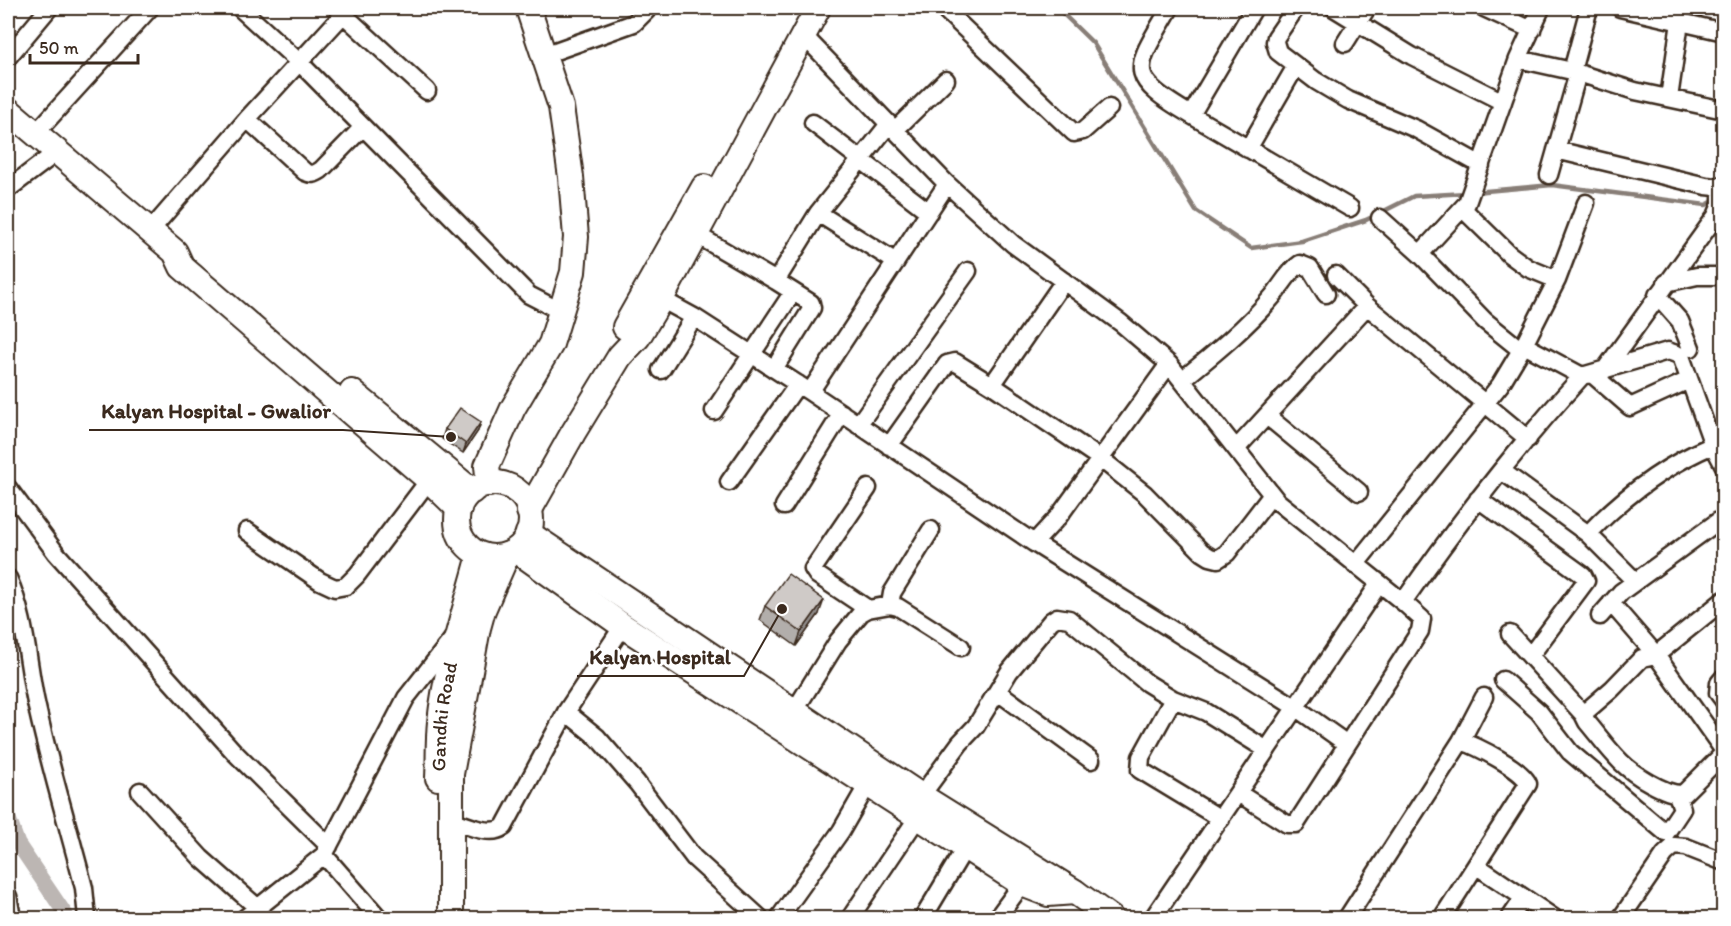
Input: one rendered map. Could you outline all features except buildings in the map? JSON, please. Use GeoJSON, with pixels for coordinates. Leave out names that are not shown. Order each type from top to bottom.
{"type":"FeatureCollection","features":[{"type":"Feature","properties":{"kind":"main road"},"geometry":{"type":"LineString","coordinates":[[520,537],[489,557],[480,555],[464,541],[457,520],[488,466],[513,408],[551,344],[573,272],[576,237],[571,177],[561,107],[528,8]]}},
{"type":"Feature","properties":{"kind":"main road"},"geometry":{"type":"LineString","coordinates":[[620,356],[624,329],[803,8]]}},
{"type":"Feature","properties":{"kind":"main road"},"geometry":{"type":"LineString","coordinates":[[451,918],[451,774],[469,628],[483,610],[573,433],[620,356],[638,337],[697,235],[818,8]]}},
{"type":"Feature","properties":{"kind":"main road"},"geometry":{"type":"LineString","coordinates":[[8,110],[174,252],[182,267],[429,480],[473,495],[500,484],[519,493],[520,537],[623,626],[789,720],[868,784],[920,806],[965,848],[1022,884],[1048,894],[1074,892]]}},
{"type":"Feature","properties":{"kind":"main road"},"geometry":{"type":"LineString","coordinates":[[174,252],[195,258],[473,495]]}},
{"type":"Feature","properties":{"kind":"main road"},"geometry":{"type":"LineString","coordinates":[[520,537],[920,806],[1074,892],[1111,918]]}},
{"type":"Feature","properties":{"kind":"main road","name":"Gandhi Road"},"geometry":{"type":"LineString","coordinates":[[434,918],[440,722],[451,665],[469,628],[480,555]]}},
{"type":"Feature","properties":{"kind":"street"},"geometry":{"type":"LineString","coordinates":[[8,57],[50,8]]}},
{"type":"Feature","properties":{"kind":"street"},"geometry":{"type":"LineString","coordinates":[[35,134],[150,8]]}},
{"type":"Feature","properties":{"kind":"street"},"geometry":{"type":"LineString","coordinates":[[240,8],[299,62],[529,295],[562,312]]}},
{"type":"Feature","properties":{"kind":"street"},"geometry":{"type":"LineString","coordinates":[[544,55],[634,23],[649,8]]}},
{"type":"Feature","properties":{"kind":"street"},"geometry":{"type":"LineString","coordinates":[[943,8],[1074,133],[1083,131],[1109,108]]}},
{"type":"Feature","properties":{"kind":"street"},"geometry":{"type":"LineString","coordinates":[[1170,8],[1142,56],[1141,71],[1146,84],[1191,115],[1350,208]]}},
{"type":"Feature","properties":{"kind":"street"},"geometry":{"type":"LineString","coordinates":[[1191,115],[1254,8]]}},
{"type":"Feature","properties":{"kind":"street"},"geometry":{"type":"LineString","coordinates":[[1296,8],[1275,42],[1278,52],[1316,81],[1348,100],[1416,129],[1481,165]]}},
{"type":"Feature","properties":{"kind":"street"},"geometry":{"type":"LineString","coordinates":[[1334,8],[1412,56],[1503,102]]}},
{"type":"Feature","properties":{"kind":"street"},"geometry":{"type":"LineString","coordinates":[[1345,43],[1367,8]]}},
{"type":"Feature","properties":{"kind":"street"},"geometry":{"type":"LineString","coordinates":[[1484,8],[1532,30]]}},
{"type":"Feature","properties":{"kind":"street"},"geometry":{"type":"LineString","coordinates":[[1549,175],[1589,8]]}},
{"type":"Feature","properties":{"kind":"street"},"geometry":{"type":"LineString","coordinates":[[1620,8],[1724,32]]}},
{"type":"Feature","properties":{"kind":"street"},"geometry":{"type":"LineString","coordinates":[[150,231],[247,119],[346,11],[427,91]]}},
{"type":"Feature","properties":{"kind":"street"},"geometry":{"type":"LineString","coordinates":[[1419,254],[1468,201],[1518,59],[1540,11]]}},
{"type":"Feature","properties":{"kind":"street"},"geometry":{"type":"LineString","coordinates":[[1669,98],[1680,22]]}},
{"type":"Feature","properties":{"kind":"street"},"geometry":{"type":"LineString","coordinates":[[804,36],[948,184],[1012,244],[1121,322],[1169,364],[1271,496],[1422,619],[1422,627],[1296,824],[1287,824],[1238,793]]}},
{"type":"Feature","properties":{"kind":"street"},"geometry":{"type":"LineString","coordinates":[[1518,59],[1575,72],[1635,91],[1724,110]]}},
{"type":"Feature","properties":{"kind":"street"},"geometry":{"type":"LineString","coordinates":[[1248,149],[1296,66]]}},
{"type":"Feature","properties":{"kind":"street"},"geometry":{"type":"LineString","coordinates":[[776,280],[818,213],[860,160],[892,127],[946,80]]}},
{"type":"Feature","properties":{"kind":"street"},"geometry":{"type":"LineString","coordinates":[[247,119],[310,174],[321,170],[363,127]]}},
{"type":"Feature","properties":{"kind":"street"},"geometry":{"type":"LineString","coordinates":[[813,123],[929,212]]}},
{"type":"Feature","properties":{"kind":"street"},"geometry":{"type":"LineString","coordinates":[[1403,602],[1478,499],[1528,439],[1593,374],[1719,212],[1722,185],[1706,186],[1556,150]]}},
{"type":"Feature","properties":{"kind":"street"},"geometry":{"type":"LineString","coordinates":[[8,189],[57,152]]}},
{"type":"Feature","properties":{"kind":"street"},"geometry":{"type":"LineString","coordinates":[[729,482],[804,388],[896,262],[948,184]]}},
{"type":"Feature","properties":{"kind":"street"},"geometry":{"type":"LineString","coordinates":[[1468,201],[1509,254],[1528,268],[1557,280]]}},
{"type":"Feature","properties":{"kind":"street"},"geometry":{"type":"LineString","coordinates":[[1355,565],[1500,385],[1523,347],[1557,280],[1586,203]]}},
{"type":"Feature","properties":{"kind":"street"},"geometry":{"type":"LineString","coordinates":[[818,213],[896,262]]}},
{"type":"Feature","properties":{"kind":"street"},"geometry":{"type":"LineString","coordinates":[[1380,218],[1485,321],[1523,347],[1593,374],[1625,405],[1630,407],[1689,380]]}},
{"type":"Feature","properties":{"kind":"street"},"geometry":{"type":"LineString","coordinates":[[697,235],[776,280],[811,303],[812,308],[774,369]]}},
{"type":"Feature","properties":{"kind":"street"},"geometry":{"type":"LineString","coordinates":[[1182,379],[1242,327],[1273,296],[1293,268],[1300,264],[1310,268],[1326,294]]}},
{"type":"Feature","properties":{"kind":"street"},"geometry":{"type":"LineString","coordinates":[[858,424],[968,271]]}},
{"type":"Feature","properties":{"kind":"street"},"geometry":{"type":"LineString","coordinates":[[1336,275],[1367,306],[1528,439]]}},
{"type":"Feature","properties":{"kind":"street"},"geometry":{"type":"LineString","coordinates":[[1661,289],[1697,276],[1723,278]]}},
{"type":"Feature","properties":{"kind":"street"},"geometry":{"type":"LineString","coordinates":[[992,385],[1064,281]]}},
{"type":"Feature","properties":{"kind":"street"},"geometry":{"type":"LineString","coordinates":[[1661,289],[1680,321],[1691,348]]}},
{"type":"Feature","properties":{"kind":"street"},"geometry":{"type":"LineString","coordinates":[[714,411],[793,292]]}},
{"type":"Feature","properties":{"kind":"street"},"geometry":{"type":"LineString","coordinates":[[660,299],[694,317],[804,388],[1034,543],[1295,707],[1347,744]]}},
{"type":"Feature","properties":{"kind":"street"},"geometry":{"type":"LineString","coordinates":[[1236,449],[1367,306]]}},
{"type":"Feature","properties":{"kind":"street"},"geometry":{"type":"LineString","coordinates":[[661,370],[694,317]]}},
{"type":"Feature","properties":{"kind":"street"},"geometry":{"type":"LineString","coordinates":[[1593,374],[1668,351],[1679,354],[1713,445],[1724,466]]}},
{"type":"Feature","properties":{"kind":"street"},"geometry":{"type":"LineString","coordinates":[[889,446],[947,364],[955,362],[1101,459],[1144,494],[1202,552],[1210,557],[1218,559],[1227,553],[1271,496]]}},
{"type":"Feature","properties":{"kind":"street"},"geometry":{"type":"LineString","coordinates":[[1034,543],[1059,516],[1169,364]]}},
{"type":"Feature","properties":{"kind":"street"},"geometry":{"type":"LineString","coordinates":[[784,506],[842,413]]}},
{"type":"Feature","properties":{"kind":"street"},"geometry":{"type":"LineString","coordinates":[[1267,416],[1359,492]]}},
{"type":"Feature","properties":{"kind":"street"},"geometry":{"type":"LineString","coordinates":[[1588,534],[1610,510],[1656,477],[1713,445]]}},
{"type":"Feature","properties":{"kind":"street"},"geometry":{"type":"LineString","coordinates":[[1502,471],[1588,534],[1635,581]]}},
{"type":"Feature","properties":{"kind":"street"},"geometry":{"type":"LineString","coordinates":[[247,531],[320,581],[335,588],[346,586],[357,575],[429,480]]}},
{"type":"Feature","properties":{"kind":"street"},"geometry":{"type":"LineString","coordinates":[[8,488],[56,553],[326,851],[379,918]]}},
{"type":"Feature","properties":{"kind":"street"},"geometry":{"type":"LineString","coordinates":[[868,488],[813,569],[817,575],[868,609]]}},
{"type":"Feature","properties":{"kind":"street"},"geometry":{"type":"LineString","coordinates":[[1478,499],[1583,575],[1586,581],[1530,656]]}},
{"type":"Feature","properties":{"kind":"street"},"geometry":{"type":"LineString","coordinates":[[1510,634],[1583,714],[1587,722],[1622,763],[1647,780],[1677,794],[1683,794],[1724,752],[1656,655],[1605,609],[1635,581],[1724,517]]}},
{"type":"Feature","properties":{"kind":"street"},"geometry":{"type":"LineString","coordinates":[[890,605],[892,593],[931,530]]}},
{"type":"Feature","properties":{"kind":"street"},"geometry":{"type":"LineString","coordinates":[[8,578],[17,600],[28,648],[35,698],[84,888],[87,918]]}},
{"type":"Feature","properties":{"kind":"street"},"geometry":{"type":"LineString","coordinates":[[1153,918],[1379,584]]}},
{"type":"Feature","properties":{"kind":"street"},"geometry":{"type":"LineString","coordinates":[[1583,714],[1612,689],[1642,658],[1656,655],[1724,600]]}},
{"type":"Feature","properties":{"kind":"street"},"geometry":{"type":"LineString","coordinates":[[789,720],[838,641],[868,609],[890,605],[898,607],[961,647]]}},
{"type":"Feature","properties":{"kind":"street"},"geometry":{"type":"LineString","coordinates":[[850,918],[960,743],[976,726],[1009,672],[1051,621],[1057,617],[1069,619],[1147,682],[1173,699],[1206,712],[1267,750]]}},
{"type":"Feature","properties":{"kind":"street"},"geometry":{"type":"LineString","coordinates":[[451,820],[490,832],[504,827],[566,712],[623,626]]}},
{"type":"Feature","properties":{"kind":"street"},"geometry":{"type":"LineString","coordinates":[[245,918],[326,851],[406,698],[469,628]]}},
{"type":"Feature","properties":{"kind":"street"},"geometry":{"type":"LineString","coordinates":[[1724,678],[1719,683],[1718,693],[1724,701]]}},
{"type":"Feature","properties":{"kind":"street"},"geometry":{"type":"LineString","coordinates":[[1503,680],[1539,712],[1570,752],[1666,833],[1682,809],[1677,794]]}},
{"type":"Feature","properties":{"kind":"street"},"geometry":{"type":"LineString","coordinates":[[998,692],[1091,760]]}},
{"type":"Feature","properties":{"kind":"street"},"geometry":{"type":"LineString","coordinates":[[1347,918],[1461,741],[1484,697]]}},
{"type":"Feature","properties":{"kind":"street"},"geometry":{"type":"LineString","coordinates":[[1173,699],[1141,757],[1140,770],[1221,819]]}},
{"type":"Feature","properties":{"kind":"street"},"geometry":{"type":"LineString","coordinates":[[566,712],[597,737],[630,775],[694,858],[760,918]]}},
{"type":"Feature","properties":{"kind":"street"},"geometry":{"type":"LineString","coordinates":[[1443,918],[1528,784],[1522,775],[1477,747],[1461,741]]}},
{"type":"Feature","properties":{"kind":"street"},"geometry":{"type":"LineString","coordinates":[[779,918],[841,831],[868,784]]}},
{"type":"Feature","properties":{"kind":"street"},"geometry":{"type":"LineString","coordinates":[[140,791],[201,858],[258,908]]}},
{"type":"Feature","properties":{"kind":"street"},"geometry":{"type":"LineString","coordinates":[[1621,918],[1665,854],[1674,846],[1686,847],[1724,862]]}},
{"type":"Feature","properties":{"kind":"street"},"geometry":{"type":"LineString","coordinates":[[924,918],[965,848]]}},
{"type":"Feature","properties":{"kind":"street"},"geometry":{"type":"LineString","coordinates":[[1477,866],[1554,918]]}},
{"type":"Feature","properties":{"kind":"street"},"geometry":{"type":"LineString","coordinates":[[997,918],[1022,884]]}},
{"type":"Feature","properties":{"kind":"street"},"geometry":{"type":"LineString","coordinates":[[8,896],[12,918]]}},
{"type":"Feature","properties":{"kind":"street"},"geometry":{"type":"LineString","coordinates":[[1510,918],[1523,899]]}},
{"type":"Feature","properties":{"kind":"waterway"},"geometry":{"type":"LineString","coordinates":[[1057,8],[1093,43],[1196,211],[1251,248],[1302,241],[1366,220],[1414,196],[1467,193]]}},
{"type":"Feature","properties":{"kind":"waterway"},"geometry":{"type":"LineString","coordinates":[[1475,192],[1552,185],[1706,205],[1716,200]]}},
{"type":"Feature","properties":{"kind":"waterway"},"geometry":{"type":"LineString","coordinates":[[8,616],[17,632],[8,643]]}},
{"type":"Feature","properties":{"kind":"waterway"},"geometry":{"type":"LineString","coordinates":[[8,816],[18,844],[66,918]]}},
{"type":"Feature","properties":{"kind":"place","name":"Kalyan Hospital - Gwalior"},"geometry":{"type":"Point","coordinates":[451,437]}},
{"type":"Feature","properties":{"kind":"place","name":"Kalyan Hospital"},"geometry":{"type":"Point","coordinates":[782,609]}}]}
